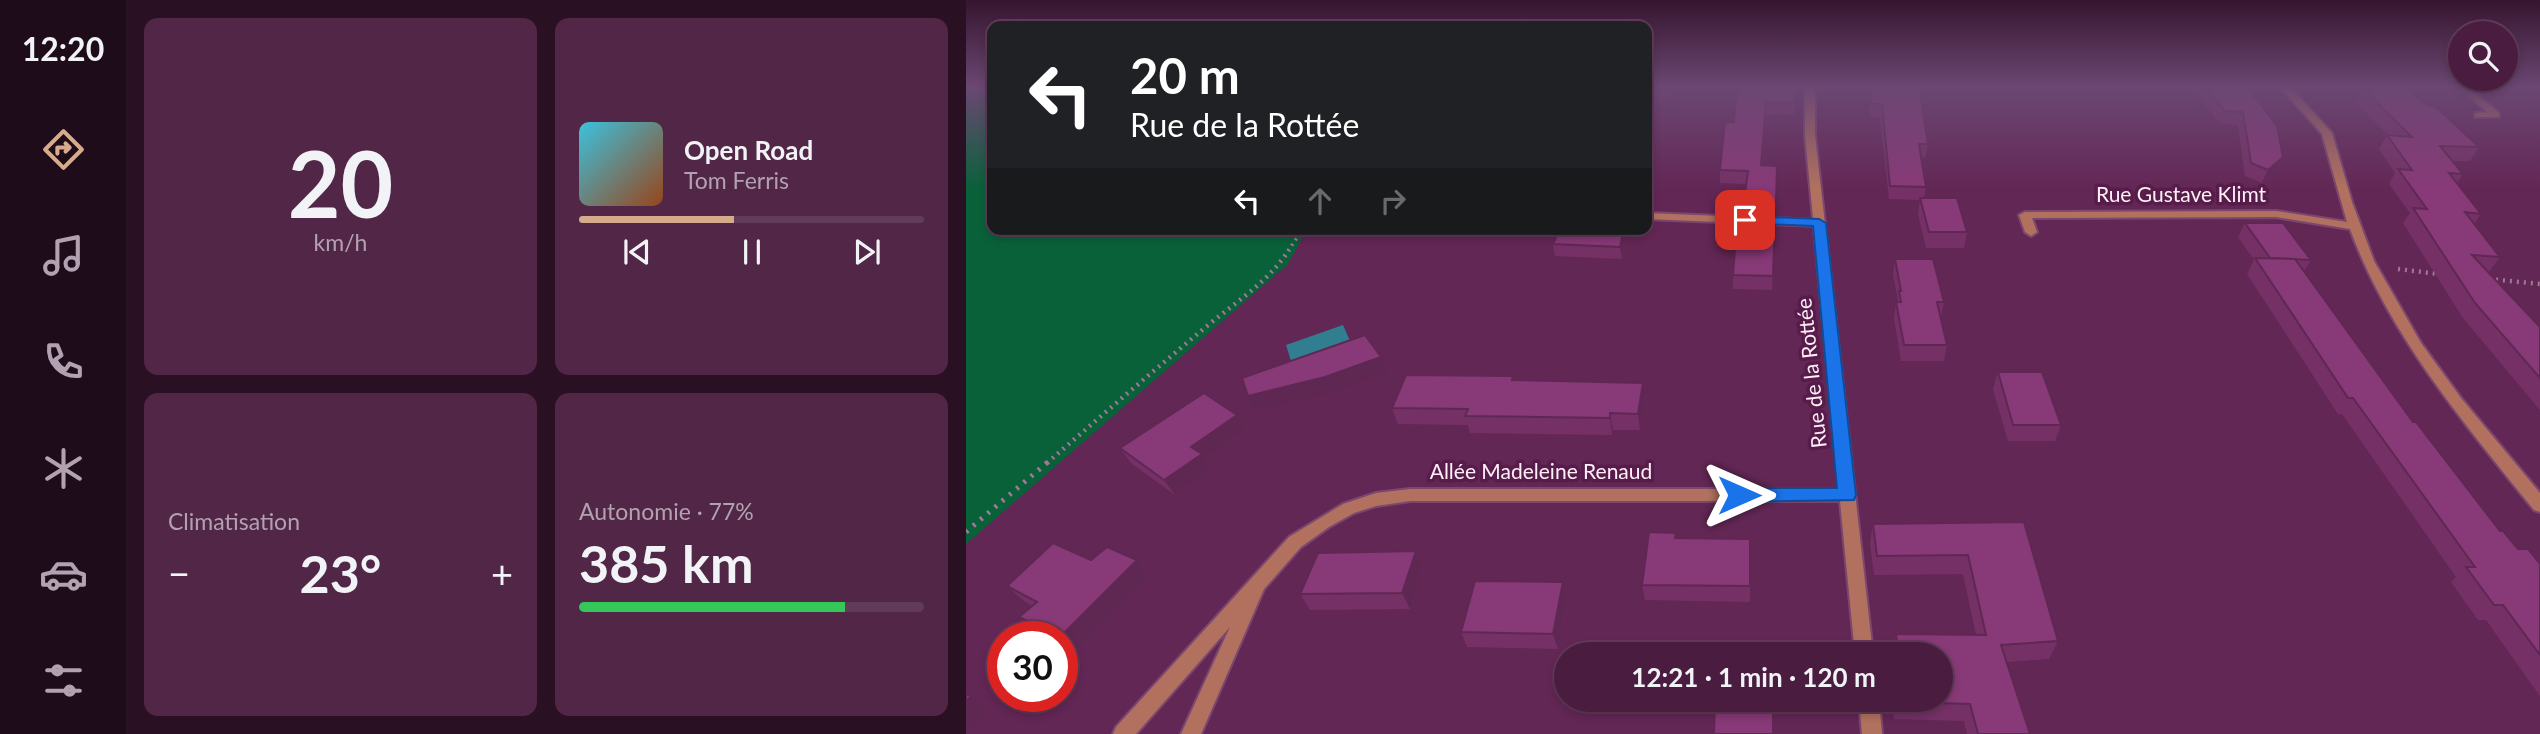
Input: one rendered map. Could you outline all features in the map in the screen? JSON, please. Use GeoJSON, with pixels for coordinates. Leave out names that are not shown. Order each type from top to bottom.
{"type":"FeatureCollection","features":[{"type":"Feature","properties":{"kind":"street","name":"Rue de la Rottée"},"geometry":{"type":"LineString","coordinates":[[1810,121],[1863,642]]}},
{"type":"Feature","properties":{"kind":"street"},"geometry":{"type":"LineString","coordinates":[[2317,121],[2328,133],[2354,226],[2378,280],[2416,345],[2456,402],[2540,505]]}},
{"type":"Feature","properties":{"kind":"street","name":"Rue Gustave Klimt"},"geometry":{"type":"LineString","coordinates":[[2031,232],[2025,215],[2276,214],[2354,226]]}},
{"type":"Feature","properties":{"kind":"street"},"geometry":{"type":"LineString","coordinates":[[1652,216],[1819,223]]}},
{"type":"Feature","properties":{"kind":"street","name":"Allée Madeleine Renaud"},"geometry":{"type":"LineString","coordinates":[[1123,734],[1295,542],[1324,520],[1352,505],[1380,498],[1410,495],[1847,495]]}},
{"type":"Feature","properties":{"kind":"street","name":"Allée Madeleine Renaud"},"geometry":{"type":"LineString","coordinates":[[1191,734],[1262,576]]}},
{"type":"Feature","properties":{"kind":"street"},"geometry":{"type":"LineString","coordinates":[[1870,712],[1872,734]]}},
{"type":"Feature","properties":{"kind":"path"},"geometry":{"type":"LineString","coordinates":[[966,532],[1210,323],[1253,291],[1275,271],[1299,235]]}},
{"type":"Feature","properties":{"kind":"path"},"geometry":{"type":"LineString","coordinates":[[2378,280],[2385,268],[2450,275]]}},
{"type":"Feature","properties":{"kind":"path"},"geometry":{"type":"LineString","coordinates":[[2488,279],[2540,284]]}},
{"type":"Feature","properties":{"kind":"shaded area"},"geometry":{"type":"Polygon","coordinates":[[[966,121],[987,121],[987,235],[1304,235],[1288,264],[966,544],[966,121]]]}},
{"type":"Feature","properties":{"kind":"shaded area"},"geometry":{"type":"Polygon","coordinates":[[[1343,325],[1350,341],[1291,361],[1286,345],[1343,325]]]}},
{"type":"Feature","properties":{"kind":"building"},"geometry":{"type":"Polygon","coordinates":[[[1764,121],[1761,165],[1777,166],[1776,202],[1744,201],[1748,171],[1720,170],[1725,122],[1764,121]]]}},
{"type":"Feature","properties":{"kind":"building"},"geometry":{"type":"Polygon","coordinates":[[[1884,121],[1924,121],[1928,144],[1919,144],[1926,187],[1890,186],[1884,121]]]}},
{"type":"Feature","properties":{"kind":"building"},"geometry":{"type":"Polygon","coordinates":[[[2244,121],[2273,121],[2277,126],[2283,157],[2268,170],[2251,163],[2244,121]]]}},
{"type":"Feature","properties":{"kind":"building"},"geometry":{"type":"Polygon","coordinates":[[[2396,121],[2451,121],[2479,147],[2440,146],[2463,174],[2449,173],[2481,214],[2465,212],[2500,257],[2472,255],[2540,327],[2540,378],[2475,303],[2413,208],[2427,209],[2398,169],[2412,170],[2387,135],[2412,137],[2396,121]]]}},
{"type":"Feature","properties":{"kind":"building"},"geometry":{"type":"Polygon","coordinates":[[[1652,147],[1656,147],[1652,163],[1652,147]]]}},
{"type":"Feature","properties":{"kind":"building"},"geometry":{"type":"Polygon","coordinates":[[[1920,198],[1957,198],[1967,232],[1929,232],[1920,198]]]}},
{"type":"Feature","properties":{"kind":"building"},"geometry":{"type":"Polygon","coordinates":[[[1743,212],[1775,213],[1773,276],[1733,275],[1737,222],[1742,222],[1743,212]]]}},
{"type":"Feature","properties":{"kind":"building"},"geometry":{"type":"Polygon","coordinates":[[[2245,223],[2283,223],[2311,260],[2270,258],[2245,223]]]}},
{"type":"Feature","properties":{"kind":"building"},"geometry":{"type":"Polygon","coordinates":[[[1557,235],[1623,235],[1620,247],[1553,244],[1557,235]]]}},
{"type":"Feature","properties":{"kind":"building"},"geometry":{"type":"Polygon","coordinates":[[[2255,258],[2295,259],[2413,422],[2416,422],[2500,531],[2503,531],[2518,549],[2528,549],[2540,564],[2540,655],[2503,605],[2494,605],[2466,567],[2475,567],[2353,398],[2348,398],[2255,258]]]}},
{"type":"Feature","properties":{"kind":"building"},"geometry":{"type":"Polygon","coordinates":[[[1895,259],[1933,259],[1944,302],[1937,302],[1947,345],[1904,345],[1896,302],[1901,302],[1901,291],[1895,259]]]}},
{"type":"Feature","properties":{"kind":"building"},"geometry":{"type":"Polygon","coordinates":[[[1365,335],[1381,357],[1325,377],[1248,396],[1242,378],[1365,335]]]}},
{"type":"Feature","properties":{"kind":"building"},"geometry":{"type":"Polygon","coordinates":[[[1998,372],[2042,372],[2061,425],[2013,425],[1998,372]]]}},
{"type":"Feature","properties":{"kind":"building"},"geometry":{"type":"Polygon","coordinates":[[[1406,375],[1513,376],[1512,380],[1643,383],[1638,414],[1610,413],[1610,418],[1465,416],[1468,409],[1392,408],[1406,375]]]}},
{"type":"Feature","properties":{"kind":"building"},"geometry":{"type":"Polygon","coordinates":[[[1204,393],[1237,415],[1191,447],[1202,454],[1164,480],[1120,448],[1204,393]]]}},
{"type":"Feature","properties":{"kind":"building"},"geometry":{"type":"Polygon","coordinates":[[[2024,522],[2058,641],[2001,645],[2030,734],[1978,734],[1970,704],[1953,704],[1953,642],[1897,642],[1896,634],[1986,635],[1968,555],[1877,556],[1873,524],[2024,522]]]}},
{"type":"Feature","properties":{"kind":"building"},"geometry":{"type":"Polygon","coordinates":[[[1649,532],[1676,533],[1675,538],[1750,539],[1750,586],[1642,585],[1649,532]]]}},
{"type":"Feature","properties":{"kind":"building"},"geometry":{"type":"Polygon","coordinates":[[[1053,543],[1091,560],[1107,547],[1137,560],[1076,621],[1028,621],[1019,617],[1037,602],[1007,586],[1053,543]]]}},
{"type":"Feature","properties":{"kind":"building"},"geometry":{"type":"Polygon","coordinates":[[[1416,551],[1402,593],[1300,594],[1318,553],[1416,551]]]}},
{"type":"Feature","properties":{"kind":"building"},"geometry":{"type":"Polygon","coordinates":[[[1475,581],[1563,582],[1553,634],[1461,632],[1475,581]]]}},
{"type":"Feature","properties":{"kind":"building"},"geometry":{"type":"Polygon","coordinates":[[[1715,712],[1773,712],[1773,734],[1714,734],[1715,712]]]}},
{"type":"Feature","properties":{"kind":"route"},"geometry":{"type":"LineString","coordinates":[[1739,495],[1847,495],[1819,223],[1745,220]]}}]}
